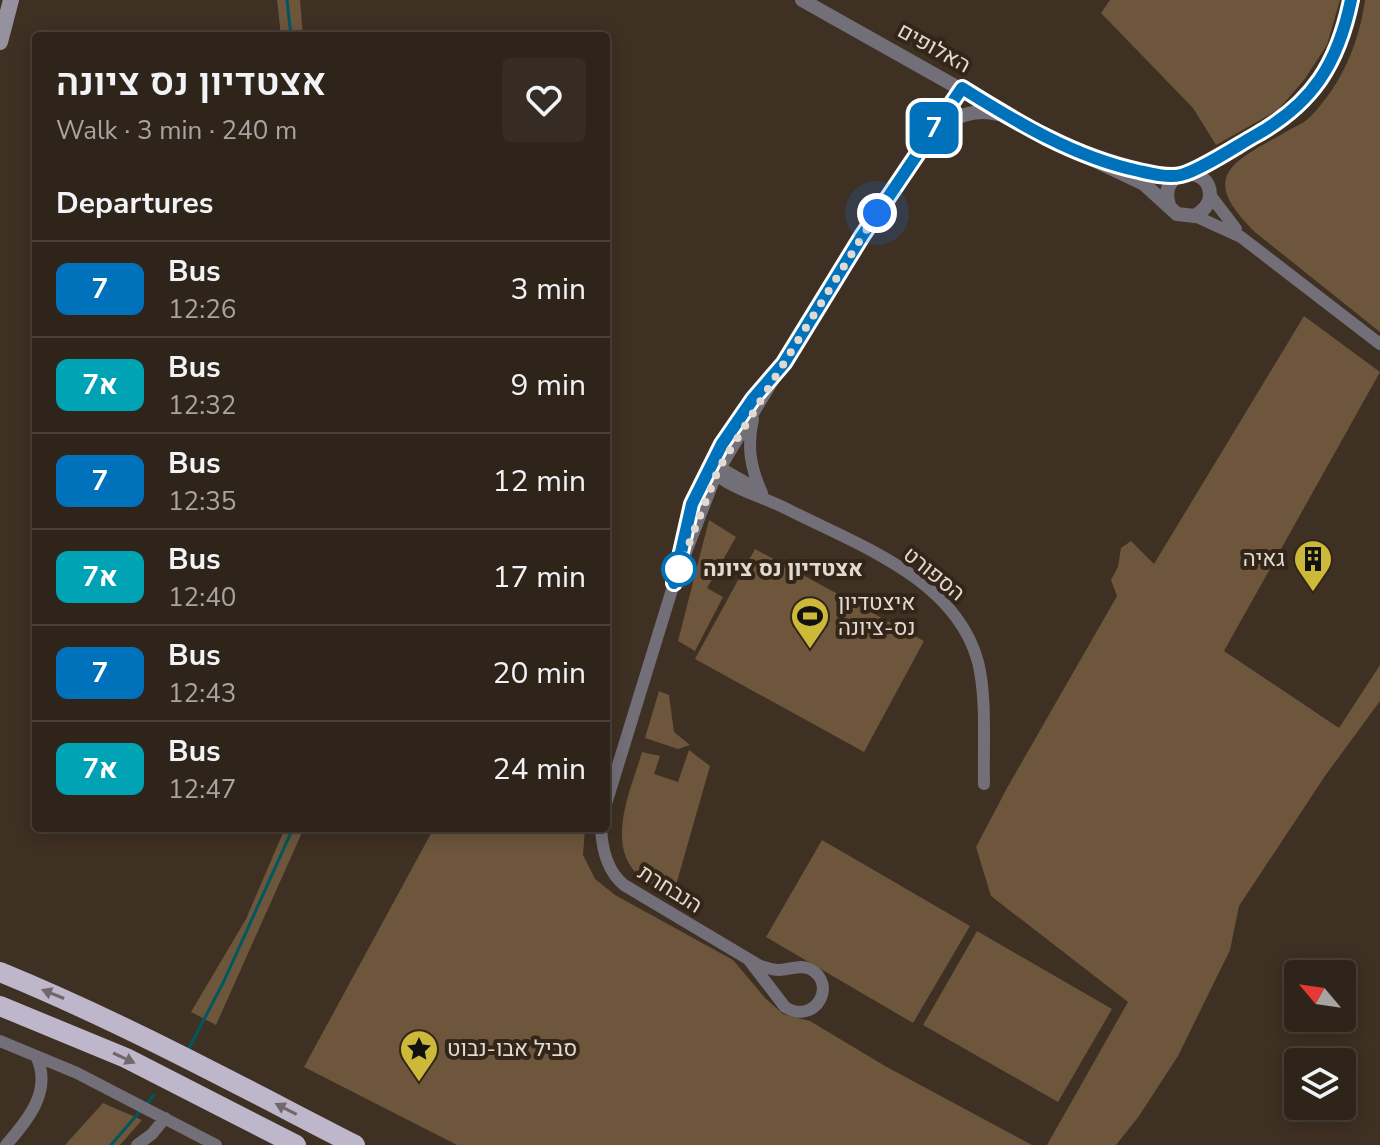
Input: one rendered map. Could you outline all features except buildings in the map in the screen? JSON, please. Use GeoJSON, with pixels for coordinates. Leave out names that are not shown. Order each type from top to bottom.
{"type":"FeatureCollection","features":[{"type":"Feature","properties":{"kind":"highway"},"geometry":{"type":"LineString","coordinates":[[0,972],[148,1038],[355,1145]]}},
{"type":"Feature","properties":{"kind":"highway"},"geometry":{"type":"LineString","coordinates":[[0,1006],[126,1058],[296,1145]]}},
{"type":"Feature","properties":{"kind":"main road"},"geometry":{"type":"LineString","coordinates":[[0,42],[11,0]]}},
{"type":"Feature","properties":{"kind":"street","name":"האלופים"},"geometry":{"type":"LineString","coordinates":[[802,0],[962,88],[1006,116],[1144,184],[1169,205]]}},
{"type":"Feature","properties":{"kind":"street"},"geometry":{"type":"LineString","coordinates":[[1351,0],[1343,36],[1316,86],[1288,115],[1182,175],[1169,185],[1167,199],[1177,214],[1195,216],[1224,227],[1250,243],[1380,344]]}},
{"type":"Feature","properties":{"kind":"street"},"geometry":{"type":"LineString","coordinates":[[674,583],[692,504],[755,411],[847,258],[962,88]]}},
{"type":"Feature","properties":{"kind":"street"},"geometry":{"type":"LineString","coordinates":[[932,132],[960,115],[988,111],[1006,116]]}},
{"type":"Feature","properties":{"kind":"street"},"geometry":{"type":"LineString","coordinates":[[1195,216],[1206,208],[1220,160],[1230,149]]}},
{"type":"Feature","properties":{"kind":"street","name":"האלופים"},"geometry":{"type":"LineString","coordinates":[[1086,156],[1152,174],[1182,175]]}},
{"type":"Feature","properties":{"kind":"street"},"geometry":{"type":"LineString","coordinates":[[1182,175],[1200,177],[1229,222],[1250,243]]}},
{"type":"Feature","properties":{"kind":"street"},"geometry":{"type":"LineString","coordinates":[[610,791],[674,583],[715,470],[745,409],[784,363]]}},
{"type":"Feature","properties":{"kind":"street"},"geometry":{"type":"LineString","coordinates":[[755,411],[749,437],[749,458],[762,493]]}},
{"type":"Feature","properties":{"kind":"street","name":"הספורט"},"geometry":{"type":"LineString","coordinates":[[715,470],[740,488],[888,561],[928,589],[954,614],[970,639],[980,672],[984,784]]}},
{"type":"Feature","properties":{"kind":"street","name":"הספורט"},"geometry":{"type":"LineString","coordinates":[[715,470],[739,477],[777,504]]}},
{"type":"Feature","properties":{"kind":"street"},"geometry":{"type":"LineString","coordinates":[[703,503],[716,494],[740,488]]}},
{"type":"Feature","properties":{"kind":"street","name":"הנבחרת"},"geometry":{"type":"LineString","coordinates":[[601,832],[604,855],[616,879],[749,960],[768,968],[791,969]]}},
{"type":"Feature","properties":{"kind":"street","name":"הנבחרת"},"geometry":{"type":"LineString","coordinates":[[749,960],[780,1001]]}},
{"type":"Feature","properties":{"kind":"street"},"geometry":{"type":"LineString","coordinates":[[791,969],[812,970],[821,981],[823,995],[814,1008],[800,1013],[792,1011],[780,1001],[780,979],[791,969]]}},
{"type":"Feature","properties":{"kind":"street"},"geometry":{"type":"LineString","coordinates":[[0,1041],[138,1103],[216,1145]]}},
{"type":"Feature","properties":{"kind":"street"},"geometry":{"type":"LineString","coordinates":[[6,1145],[36,1108],[41,1066],[36,1056]]}},
{"type":"Feature","properties":{"kind":"street"},"geometry":{"type":"LineString","coordinates":[[41,1084],[55,1073],[69,1070]]}},
{"type":"Feature","properties":{"kind":"street"},"geometry":{"type":"LineString","coordinates":[[137,1145],[152,1134],[165,1118]]}},
{"type":"Feature","properties":{"kind":"shaded area"},"geometry":{"type":"Polygon","coordinates":[[[277,0],[300,0],[303,32],[281,32],[277,0]]]}},
{"type":"Feature","properties":{"kind":"shaded area"},"geometry":{"type":"Polygon","coordinates":[[[1110,0],[1340,0],[1327,45],[1304,80],[1278,110],[1216,145],[1193,108],[1101,13],[1110,0]]]}},
{"type":"Feature","properties":{"kind":"shaded area"},"geometry":{"type":"Polygon","coordinates":[[[1365,0],[1380,0],[1380,332],[1256,233],[1237,213],[1225,182],[1239,160],[1304,122],[1322,104],[1347,62],[1365,0]]]}},
{"type":"Feature","properties":{"kind":"shaded area"},"geometry":{"type":"Polygon","coordinates":[[[1304,316],[1380,372],[1224,651],[1339,728],[1380,665],[1380,701],[1325,776],[1239,906],[1230,950],[1178,1056],[1139,1116],[1116,1145],[1047,1145],[1128,1002],[991,896],[976,847],[1117,596],[1111,580],[1118,567],[1121,548],[1131,541],[1154,564],[1304,316]]]}},
{"type":"Feature","properties":{"kind":"shaded area"},"geometry":{"type":"Polygon","coordinates":[[[709,520],[736,537],[707,588],[723,597],[695,651],[678,641],[709,520]]]}},
{"type":"Feature","properties":{"kind":"shaded area","name":"איצטדיון נס-ציונה"},"geometry":{"type":"Polygon","coordinates":[[[755,549],[924,641],[864,752],[695,659],[755,549]]]}},
{"type":"Feature","properties":{"kind":"shaded area"},"geometry":{"type":"Polygon","coordinates":[[[659,691],[669,695],[674,732],[690,745],[678,749],[645,738],[659,691]]]}},
{"type":"Feature","properties":{"kind":"shaded area"},"geometry":{"type":"Polygon","coordinates":[[[689,750],[710,766],[672,899],[640,877],[629,864],[624,849],[623,817],[642,752],[660,756],[654,774],[678,782],[689,750]]]}},
{"type":"Feature","properties":{"kind":"shaded area"},"geometry":{"type":"Polygon","coordinates":[[[283,832],[302,832],[216,1025],[191,1012],[246,919],[283,832]]]}},
{"type":"Feature","properties":{"kind":"shaded area"},"geometry":{"type":"Polygon","coordinates":[[[432,832],[585,832],[583,855],[595,879],[615,895],[733,960],[783,1014],[810,1021],[885,1066],[1032,1145],[457,1145],[304,1067],[432,832]]]}},
{"type":"Feature","properties":{"kind":"shaded area"},"geometry":{"type":"Polygon","coordinates":[[[822,840],[970,926],[913,1023],[766,937],[822,840]]]}},
{"type":"Feature","properties":{"kind":"shaded area"},"geometry":{"type":"Polygon","coordinates":[[[977,931],[1112,1009],[1058,1102],[923,1025],[977,931]]]}},
{"type":"Feature","properties":{"kind":"shaded area"},"geometry":{"type":"Polygon","coordinates":[[[103,1103],[142,1120],[120,1145],[65,1145],[103,1103]]]}},
{"type":"Feature","properties":{"kind":"waterway"},"geometry":{"type":"LineString","coordinates":[[287,0],[291,32]]}},
{"type":"Feature","properties":{"kind":"waterway"},"geometry":{"type":"LineString","coordinates":[[187,1052],[224,981],[291,832]]}},
{"type":"Feature","properties":{"kind":"waterway"},"geometry":{"type":"LineString","coordinates":[[146,1105],[154,1095]]}},
{"type":"Feature","properties":{"kind":"waterway"},"geometry":{"type":"LineString","coordinates":[[111,1145],[141,1110]]}},
{"type":"Feature","properties":{"kind":"bus line","name":"7"},"geometry":{"type":"LineString","coordinates":[[679,569],[674,583],[692,504],[722,444],[753,399],[784,363],[891,190],[962,88],[1006,116],[1086,156],[1133,170],[1179,176],[1271,127],[1302,102],[1334,56],[1343,36],[1351,0]]}},
{"type":"Feature","properties":{"kind":"place","name":"אצטדיון נס ציונה"},"geometry":{"type":"Point","coordinates":[679,569]}},
{"type":"Feature","properties":{"kind":"place","name":"גאיה"},"geometry":{"type":"Point","coordinates":[1313,593]}},
{"type":"Feature","properties":{"kind":"place","name":"איצטדיון נס-ציונה"},"geometry":{"type":"Point","coordinates":[810,650]}},
{"type":"Feature","properties":{"kind":"place","name":"סביל אבו-נבוט"},"geometry":{"type":"Point","coordinates":[419,1083]}},
{"type":"Feature","properties":{"kind":"route"},"geometry":{"type":"LineString","coordinates":[[679,569],[719,468],[877,213]]}}]}
